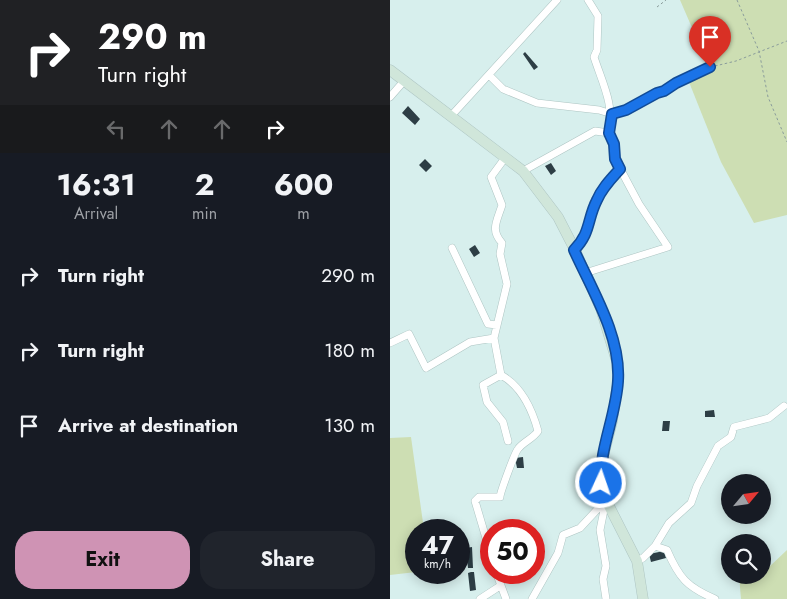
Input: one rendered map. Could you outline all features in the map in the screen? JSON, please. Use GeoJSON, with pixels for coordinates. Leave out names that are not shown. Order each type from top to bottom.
{"type":"FeatureCollection","features":[{"type":"Feature","properties":{"kind":"main road"},"geometry":{"type":"LineString","coordinates":[[390,70],[523,171],[554,211],[574,250],[610,334],[617,362],[618,381],[612,422],[600,469],[601,483],[606,500],[637,561],[643,599]]}},
{"type":"Feature","properties":{"kind":"street"},"geometry":{"type":"LineString","coordinates":[[451,116],[557,0]]}},
{"type":"Feature","properties":{"kind":"street"},"geometry":{"type":"LineString","coordinates":[[585,273],[668,247],[639,204],[615,159],[614,144],[609,133],[612,114],[594,56],[597,50],[598,16],[588,0]]}},
{"type":"Feature","properties":{"kind":"street"},"geometry":{"type":"LineString","coordinates":[[489,75],[503,89],[537,104],[599,110],[612,114],[626,110],[710,67]]}},
{"type":"Feature","properties":{"kind":"street"},"geometry":{"type":"LineString","coordinates":[[390,97],[404,81]]}},
{"type":"Feature","properties":{"kind":"street"},"geometry":{"type":"LineString","coordinates":[[523,171],[595,131],[609,133]]}},
{"type":"Feature","properties":{"kind":"street"},"geometry":{"type":"LineString","coordinates":[[501,376],[494,338],[507,284],[500,254],[502,243],[496,236],[494,228],[502,206],[491,177],[505,158]]}},
{"type":"Feature","properties":{"kind":"street"},"geometry":{"type":"LineString","coordinates":[[574,250],[587,232],[595,202],[606,184],[620,169]]}},
{"type":"Feature","properties":{"kind":"street"},"geometry":{"type":"LineString","coordinates":[[452,248],[488,324],[497,325]]}},
{"type":"Feature","properties":{"kind":"street"},"geometry":{"type":"LineString","coordinates":[[390,343],[409,334],[426,368],[470,342],[494,338]]}},
{"type":"Feature","properties":{"kind":"street"},"geometry":{"type":"LineString","coordinates":[[501,376],[483,385],[487,402],[503,422],[508,441]]}},
{"type":"Feature","properties":{"kind":"street"},"geometry":{"type":"LineString","coordinates":[[480,519],[475,501],[479,497],[494,499],[500,497],[500,490],[510,471],[516,453],[538,431],[534,415],[514,382],[501,376]]}},
{"type":"Feature","properties":{"kind":"street"},"geometry":{"type":"LineString","coordinates":[[637,561],[655,546],[669,523],[691,503],[697,486],[718,446],[730,437],[734,427],[769,418],[784,406]]}},
{"type":"Feature","properties":{"kind":"street"},"geometry":{"type":"LineString","coordinates":[[532,599],[558,553],[563,535],[580,528],[606,500]]}},
{"type":"Feature","properties":{"kind":"street"},"geometry":{"type":"LineString","coordinates":[[606,500],[600,530],[606,566],[603,579],[606,599]]}},
{"type":"Feature","properties":{"kind":"street"},"geometry":{"type":"LineString","coordinates":[[655,546],[667,550],[676,572],[684,581],[715,599]]}},
{"type":"Feature","properties":{"kind":"street"},"geometry":{"type":"LineString","coordinates":[[480,599],[500,586],[506,599]]}},
{"type":"Feature","properties":{"kind":"path"},"geometry":{"type":"LineString","coordinates":[[657,7],[666,0]]}},
{"type":"Feature","properties":{"kind":"path"},"geometry":{"type":"LineString","coordinates":[[737,0],[759,51],[768,97],[787,142]]}},
{"type":"Feature","properties":{"kind":"path"},"geometry":{"type":"LineString","coordinates":[[710,67],[736,60],[787,41]]}},
{"type":"Feature","properties":{"kind":"green space"},"geometry":{"type":"Polygon","coordinates":[[[680,0],[787,0],[787,215],[754,223],[721,162],[687,77],[709,67],[680,0]]]}},
{"type":"Feature","properties":{"kind":"green space"},"geometry":{"type":"Polygon","coordinates":[[[411,437],[422,519],[405,519],[405,573],[390,575],[390,438],[411,437]]]}},
{"type":"Feature","properties":{"kind":"green space"},"geometry":{"type":"Polygon","coordinates":[[[787,550],[787,599],[741,599],[740,584],[771,584],[771,565],[787,550]]]}},
{"type":"Feature","properties":{"kind":"building"},"geometry":{"type":"Polygon","coordinates":[[[525,52],[538,67],[534,70],[523,54],[525,52]]]}},
{"type":"Feature","properties":{"kind":"building"},"geometry":{"type":"Polygon","coordinates":[[[408,106],[420,119],[415,125],[402,113],[408,106]]]}},
{"type":"Feature","properties":{"kind":"building"},"geometry":{"type":"Polygon","coordinates":[[[425,159],[432,166],[426,172],[419,165],[425,159]]]}},
{"type":"Feature","properties":{"kind":"building"},"geometry":{"type":"Polygon","coordinates":[[[551,163],[556,171],[551,175],[545,166],[551,163]]]}},
{"type":"Feature","properties":{"kind":"building"},"geometry":{"type":"Polygon","coordinates":[[[475,245],[480,253],[474,257],[469,249],[475,245]]]}},
{"type":"Feature","properties":{"kind":"building"},"geometry":{"type":"Polygon","coordinates":[[[714,410],[715,417],[705,417],[705,411],[714,410]]]}},
{"type":"Feature","properties":{"kind":"building"},"geometry":{"type":"Polygon","coordinates":[[[663,421],[670,421],[669,431],[662,431],[663,421]]]}},
{"type":"Feature","properties":{"kind":"building"},"geometry":{"type":"Polygon","coordinates":[[[523,457],[524,468],[517,468],[515,458],[523,457]]]}},
{"type":"Feature","properties":{"kind":"building"},"geometry":{"type":"Polygon","coordinates":[[[470,547],[472,547],[473,568],[470,568],[470,547]]]}},
{"type":"Feature","properties":{"kind":"building"},"geometry":{"type":"Polygon","coordinates":[[[664,551],[666,558],[651,562],[649,554],[664,551]]]}},
{"type":"Feature","properties":{"kind":"building"},"geometry":{"type":"Polygon","coordinates":[[[470,572],[474,572],[476,590],[470,591],[469,584],[470,572]]]}},
{"type":"Feature","properties":{"kind":"route"},"geometry":{"type":"LineString","coordinates":[[601,483],[600,469],[612,422],[618,381],[617,362],[601,309],[574,250],[582,242],[587,232],[595,202],[603,192],[606,184],[620,169],[615,159],[614,144],[609,133],[612,114],[626,110],[646,98],[664,91],[676,83],[710,67]]}}]}
